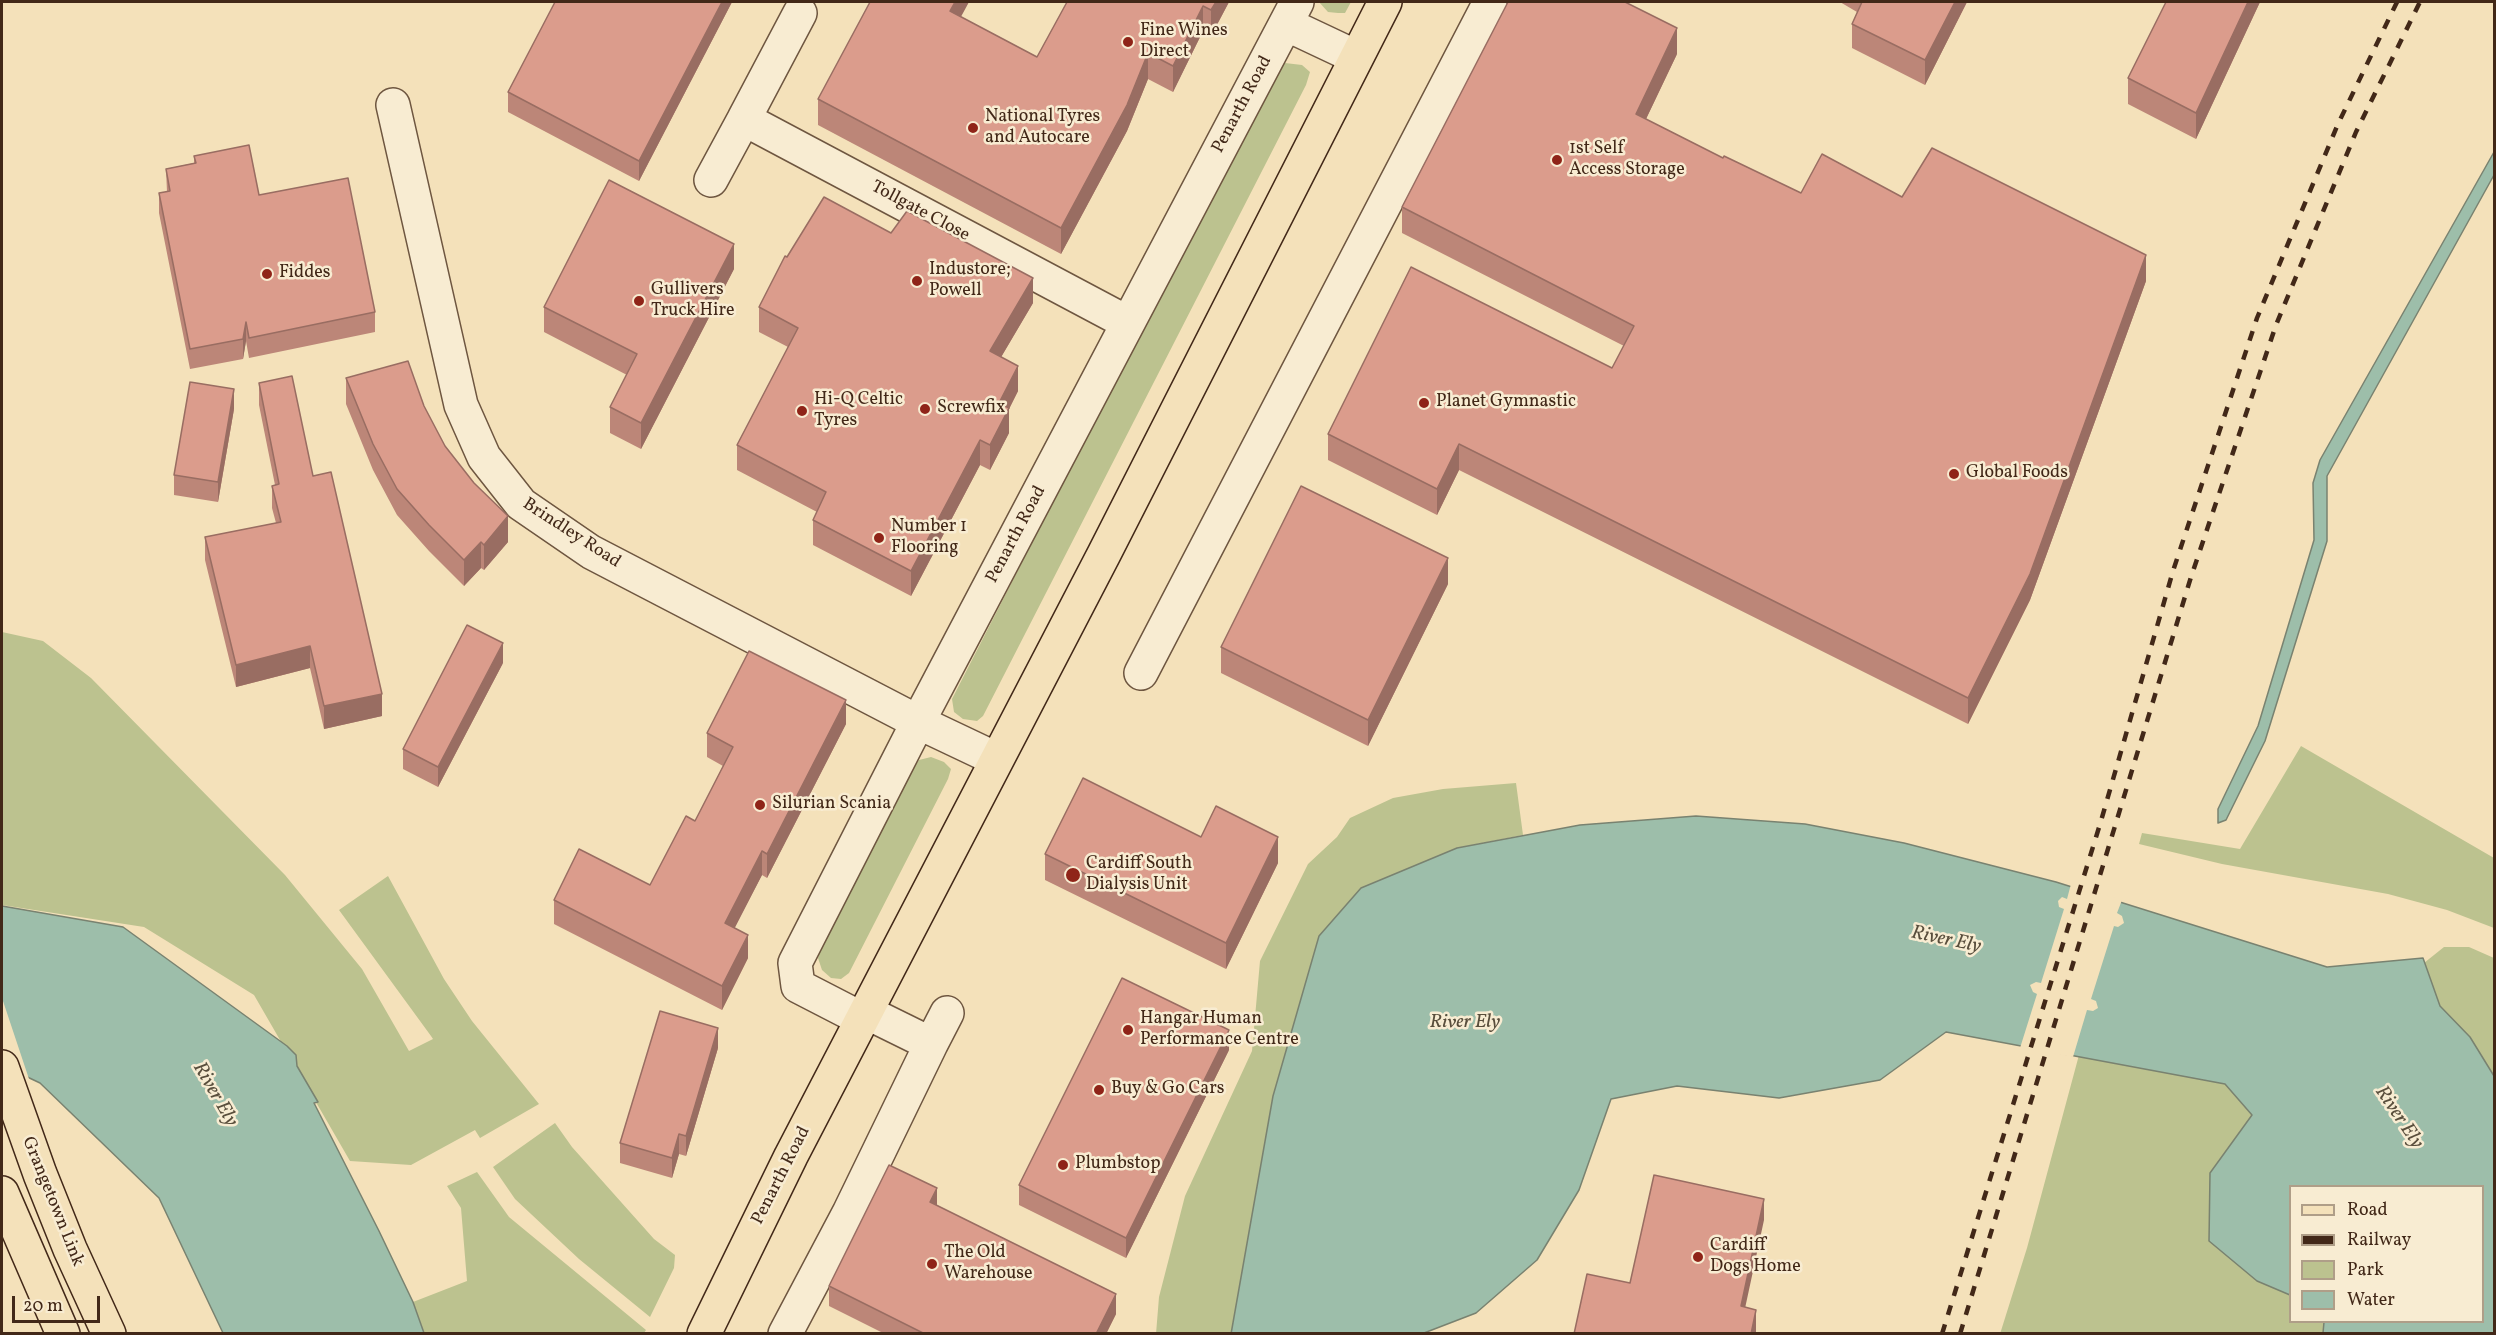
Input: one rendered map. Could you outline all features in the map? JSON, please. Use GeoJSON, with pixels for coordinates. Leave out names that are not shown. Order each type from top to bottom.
{"type":"FeatureCollection","features":[{"type":"Feature","properties":{"kind":"main road","name":"Penarth Road"},"geometry":{"type":"LineString","coordinates":[[704,1334],[864,1016],[1385,2]]}},
{"type":"Feature","properties":{"kind":"main road","name":"Grangetown Link"},"geometry":{"type":"LineString","coordinates":[[2,1067],[53,1206],[109,1334]]}},
{"type":"Feature","properties":{"kind":"main road"},"geometry":{"type":"LineString","coordinates":[[2,1193],[63,1334]]}},
{"type":"Feature","properties":{"kind":"street"},"geometry":{"type":"LineString","coordinates":[[1141,673],[1490,2]]}},
{"type":"Feature","properties":{"kind":"street"},"geometry":{"type":"LineString","coordinates":[[711,180],[800,13]]}},
{"type":"Feature","properties":{"kind":"street","name":"Penarth Road"},"geometry":{"type":"LineString","coordinates":[[864,1016],[798,986],[795,963],[918,722],[1291,13],[1356,57]]}},
{"type":"Feature","properties":{"kind":"street","name":"Brindley Road"},"geometry":{"type":"LineString","coordinates":[[393,105],[461,405],[484,457],[521,504],[591,552],[918,722],[996,759]]}},
{"type":"Feature","properties":{"kind":"street","name":"Tollgate Close"},"geometry":{"type":"LineString","coordinates":[[744,119],[1128,322]]}},
{"type":"Feature","properties":{"kind":"street"},"geometry":{"type":"LineString","coordinates":[[785,1334],[849,1213],[947,1012]]}},
{"type":"Feature","properties":{"kind":"street"},"geometry":{"type":"LineString","coordinates":[[864,1016],[932,1044]]}},
{"type":"Feature","properties":{"kind":"green space"},"geometry":{"type":"Polygon","coordinates":[[[1319,2],[1351,2],[1345,13],[1338,13],[1328,12],[1319,2]]]}},
{"type":"Feature","properties":{"kind":"green space"},"geometry":{"type":"Polygon","coordinates":[[[1285,63],[1302,65],[1310,72],[1306,85],[983,716],[977,721],[963,719],[954,712],[952,699],[1274,70],[1285,63]]]}},
{"type":"Feature","properties":{"kind":"green space"},"geometry":{"type":"Polygon","coordinates":[[[2,632],[43,641],[91,678],[285,875],[362,969],[409,1051],[433,1039],[339,910],[388,876],[444,979],[472,1021],[539,1104],[480,1138],[475,1130],[411,1165],[350,1161],[254,995],[144,927],[2,905],[2,632]]]}},
{"type":"Feature","properties":{"kind":"green space"},"geometry":{"type":"Polygon","coordinates":[[[2301,746],[2494,858],[2494,928],[2447,910],[2388,894],[2222,864],[2139,844],[2142,833],[2240,849],[2301,746]]]}},
{"type":"Feature","properties":{"kind":"green space"},"geometry":{"type":"Polygon","coordinates":[[[931,757],[944,762],[951,769],[948,779],[849,973],[841,979],[831,978],[822,970],[818,958],[820,950],[910,772],[919,760],[931,757]]]}},
{"type":"Feature","properties":{"kind":"green space"},"geometry":{"type":"Polygon","coordinates":[[[1516,783],[1523,835],[1457,848],[1231,1333],[1156,1334],[1159,1297],[1185,1196],[1252,1051],[1260,961],[1308,864],[1337,837],[1350,818],[1393,798],[1443,789],[1516,783]]]}},
{"type":"Feature","properties":{"kind":"green space"},"geometry":{"type":"Polygon","coordinates":[[[2444,947],[2469,947],[2494,958],[2494,1086],[2441,1018],[2424,963],[2444,947]]]}},
{"type":"Feature","properties":{"kind":"green space"},"geometry":{"type":"Polygon","coordinates":[[[2079,1055],[2225,1084],[2252,1115],[2210,1173],[2257,1281],[2289,1295],[2289,1323],[2324,1323],[2323,1333],[2000,1334],[2027,1248],[2079,1055]]]}},
{"type":"Feature","properties":{"kind":"green space"},"geometry":{"type":"Polygon","coordinates":[[[555,1123],[572,1147],[654,1239],[675,1255],[674,1268],[650,1317],[579,1259],[515,1199],[493,1167],[555,1123]]]}},
{"type":"Feature","properties":{"kind":"green space"},"geometry":{"type":"Polygon","coordinates":[[[477,1172],[509,1217],[646,1330],[644,1333],[424,1333],[413,1302],[467,1281],[461,1208],[447,1186],[477,1172]]]}},
{"type":"Feature","properties":{"kind":"water"},"geometry":{"type":"Polygon","coordinates":[[[2494,152],[2494,175],[2327,476],[2327,541],[2265,741],[2226,820],[2218,823],[2218,809],[2258,726],[2314,540],[2313,483],[2320,460],[2494,152]]]}},
{"type":"Feature","properties":{"kind":"water","name":"River Ely"},"geometry":{"type":"Polygon","coordinates":[[[1696,816],[1805,824],[1904,843],[2056,882],[2327,967],[2423,958],[2440,1006],[2470,1037],[2494,1076],[2494,1333],[2323,1333],[2324,1323],[2484,1323],[2484,1185],[2289,1185],[2289,1295],[2257,1281],[2209,1241],[2210,1173],[2252,1115],[2225,1084],[1946,1032],[1880,1080],[1779,1098],[1677,1086],[1611,1099],[1579,1190],[1537,1260],[1476,1313],[1424,1333],[1231,1334],[1273,1096],[1319,936],[1361,888],[1457,848],[1580,825],[1696,816]]]}},
{"type":"Feature","properties":{"kind":"water","name":"River Ely"},"geometry":{"type":"Polygon","coordinates":[[[2,906],[123,927],[287,1046],[296,1055],[297,1066],[318,1102],[314,1103],[413,1302],[424,1333],[223,1333],[159,1198],[40,1083],[2,1065],[2,906]]]}},
{"type":"Feature","properties":{"kind":"pier"},"geometry":{"type":"Polygon","coordinates":[[[2071,884],[2122,900],[2117,913],[2122,916],[2124,923],[2118,927],[2114,926],[2091,999],[2096,1001],[2098,1008],[2093,1011],[2087,1010],[2073,1057],[2020,1048],[2037,994],[2033,992],[2030,985],[2036,982],[2041,983],[2064,909],[2059,907],[2058,901],[2062,897],[2067,899],[2071,884]]]}},
{"type":"Feature","properties":{"kind":"pier"},"geometry":{"type":"Polygon","coordinates":[[[2,998],[30,1082],[2,1069],[2,998]]]}},
{"type":"Feature","properties":{"kind":"building"},"geometry":{"type":"Polygon","coordinates":[[[555,2],[722,2],[639,161],[508,92],[555,2]]]}},
{"type":"Feature","properties":{"kind":"building","name":"National Tyres and Autocare"},"geometry":{"type":"Polygon","coordinates":[[[870,2],[955,2],[950,11],[1037,57],[1067,2],[1216,2],[1211,10],[1203,6],[1173,66],[1148,53],[1127,105],[1061,228],[818,99],[870,2]]]}},
{"type":"Feature","properties":{"kind":"building"},"geometry":{"type":"Polygon","coordinates":[[[1508,2],[1625,2],[1677,28],[1636,114],[1723,158],[1724,156],[1801,193],[1822,154],[1902,197],[1932,148],[2146,255],[2030,574],[1968,698],[1459,444],[1437,489],[1328,434],[1411,267],[1612,368],[1634,326],[1402,207],[1508,2]]]}},
{"type":"Feature","properties":{"kind":"building"},"geometry":{"type":"Polygon","coordinates":[[[1862,2],[1955,2],[1925,60],[1852,24],[1862,2]]]}},
{"type":"Feature","properties":{"kind":"building"},"geometry":{"type":"Polygon","coordinates":[[[2166,2],[2248,2],[2196,113],[2128,78],[2166,2]]]}},
{"type":"Feature","properties":{"kind":"building","name":"Fiddes"},"geometry":{"type":"Polygon","coordinates":[[[249,145],[259,195],[348,178],[375,312],[249,338],[246,322],[243,339],[190,349],[159,193],[170,191],[166,169],[196,163],[194,156],[249,145]]]}},
{"type":"Feature","properties":{"kind":"building","name":"Gullivers Truck Hire"},"geometry":{"type":"Polygon","coordinates":[[[609,180],[734,244],[641,423],[610,407],[637,354],[544,307],[609,180]]]}},
{"type":"Feature","properties":{"kind":"building"},"geometry":{"type":"Polygon","coordinates":[[[824,197],[891,233],[907,211],[1033,278],[990,351],[1018,366],[999,403],[1009,408],[990,445],[980,440],[911,571],[813,520],[826,492],[737,445],[798,328],[759,307],[785,256],[787,257],[824,197]]]}},
{"type":"Feature","properties":{"kind":"building"},"geometry":{"type":"Polygon","coordinates":[[[408,361],[424,406],[445,446],[474,483],[508,516],[484,545],[481,542],[464,560],[397,489],[373,444],[346,378],[408,361]]]}},
{"type":"Feature","properties":{"kind":"building"},"geometry":{"type":"Polygon","coordinates":[[[292,376],[313,476],[331,472],[382,694],[324,706],[310,646],[236,665],[205,537],[281,522],[272,486],[279,484],[259,383],[292,376]]]}},
{"type":"Feature","properties":{"kind":"building"},"geometry":{"type":"Polygon","coordinates":[[[190,382],[234,389],[218,482],[174,475],[190,382]]]}},
{"type":"Feature","properties":{"kind":"building"},"geometry":{"type":"Polygon","coordinates":[[[1301,486],[1448,558],[1368,720],[1221,647],[1301,486]]]}},
{"type":"Feature","properties":{"kind":"building"},"geometry":{"type":"Polygon","coordinates":[[[467,625],[503,643],[438,767],[403,749],[467,625]]]}},
{"type":"Feature","properties":{"kind":"building"},"geometry":{"type":"Polygon","coordinates":[[[749,651],[846,700],[767,854],[762,851],[725,923],[748,935],[722,986],[554,900],[579,849],[650,885],[686,816],[695,821],[733,747],[707,733],[749,651]]]}},
{"type":"Feature","properties":{"kind":"building"},"geometry":{"type":"Polygon","coordinates":[[[1083,778],[1201,837],[1216,806],[1278,837],[1226,943],[1045,854],[1083,778]]]}},
{"type":"Feature","properties":{"kind":"building"},"geometry":{"type":"Polygon","coordinates":[[[1122,978],[1229,1030],[1126,1238],[1019,1185],[1122,978]]]}},
{"type":"Feature","properties":{"kind":"building"},"geometry":{"type":"Polygon","coordinates":[[[660,1011],[718,1028],[686,1136],[679,1134],[672,1158],[620,1143],[660,1011]]]}},
{"type":"Feature","properties":{"kind":"building","name":"The Old Warehouse"},"geometry":{"type":"Polygon","coordinates":[[[889,1165],[937,1188],[930,1202],[1116,1294],[1096,1334],[925,1334],[829,1286],[889,1165]]]}},
{"type":"Feature","properties":{"kind":"building"},"geometry":{"type":"Polygon","coordinates":[[[1654,1175],[1764,1199],[1741,1306],[1756,1310],[1751,1334],[1574,1334],[1587,1274],[1630,1283],[1654,1175]]]}},
{"type":"Feature","properties":{"kind":"railway"},"geometry":{"type":"LineString","coordinates":[[1942,1334],[2101,821],[2173,571],[2257,318],[2338,124],[2397,2]]}},
{"type":"Feature","properties":{"kind":"railway"},"geometry":{"type":"LineString","coordinates":[[1960,1334],[2191,577],[2276,325],[2356,132],[2420,2]]}},
{"type":"Feature","properties":{"kind":"place","name":"Fine Wines Direct"},"geometry":{"type":"Point","coordinates":[1128,42]}},
{"type":"Feature","properties":{"kind":"place","name":"National Tyres and Autocare"},"geometry":{"type":"Point","coordinates":[973,128]}},
{"type":"Feature","properties":{"kind":"place","name":"1st Self Access Storage"},"geometry":{"type":"Point","coordinates":[1557,160]}},
{"type":"Feature","properties":{"kind":"place","name":"Fiddes"},"geometry":{"type":"Point","coordinates":[267,274]}},
{"type":"Feature","properties":{"kind":"place","name":"Industore; Powell"},"geometry":{"type":"Point","coordinates":[917,281]}},
{"type":"Feature","properties":{"kind":"place","name":"Gullivers Truck Hire"},"geometry":{"type":"Point","coordinates":[639,301]}},
{"type":"Feature","properties":{"kind":"place","name":"Planet Gymnastic"},"geometry":{"type":"Point","coordinates":[1424,403]}},
{"type":"Feature","properties":{"kind":"place","name":"Screwfix"},"geometry":{"type":"Point","coordinates":[925,409]}},
{"type":"Feature","properties":{"kind":"place","name":"Hi-Q Celtic Tyres"},"geometry":{"type":"Point","coordinates":[802,411]}},
{"type":"Feature","properties":{"kind":"place","name":"Global Foods"},"geometry":{"type":"Point","coordinates":[1954,474]}},
{"type":"Feature","properties":{"kind":"place","name":"Number 1 Flooring"},"geometry":{"type":"Point","coordinates":[879,538]}},
{"type":"Feature","properties":{"kind":"place","name":"Silurian Scania"},"geometry":{"type":"Point","coordinates":[760,805]}},
{"type":"Feature","properties":{"kind":"place","name":"Cardiff South Dialysis Unit"},"geometry":{"type":"Point","coordinates":[1073,875]}},
{"type":"Feature","properties":{"kind":"place","name":"Hangar Human Performance Centre"},"geometry":{"type":"Point","coordinates":[1128,1030]}},
{"type":"Feature","properties":{"kind":"place","name":"Buy & Go Cars"},"geometry":{"type":"Point","coordinates":[1099,1090]}},
{"type":"Feature","properties":{"kind":"place","name":"Plumbstop"},"geometry":{"type":"Point","coordinates":[1063,1165]}},
{"type":"Feature","properties":{"kind":"place","name":"Cardiff Dogs Home"},"geometry":{"type":"Point","coordinates":[1698,1257]}},
{"type":"Feature","properties":{"kind":"place","name":"The Old Warehouse"},"geometry":{"type":"Point","coordinates":[932,1264]}}]}
